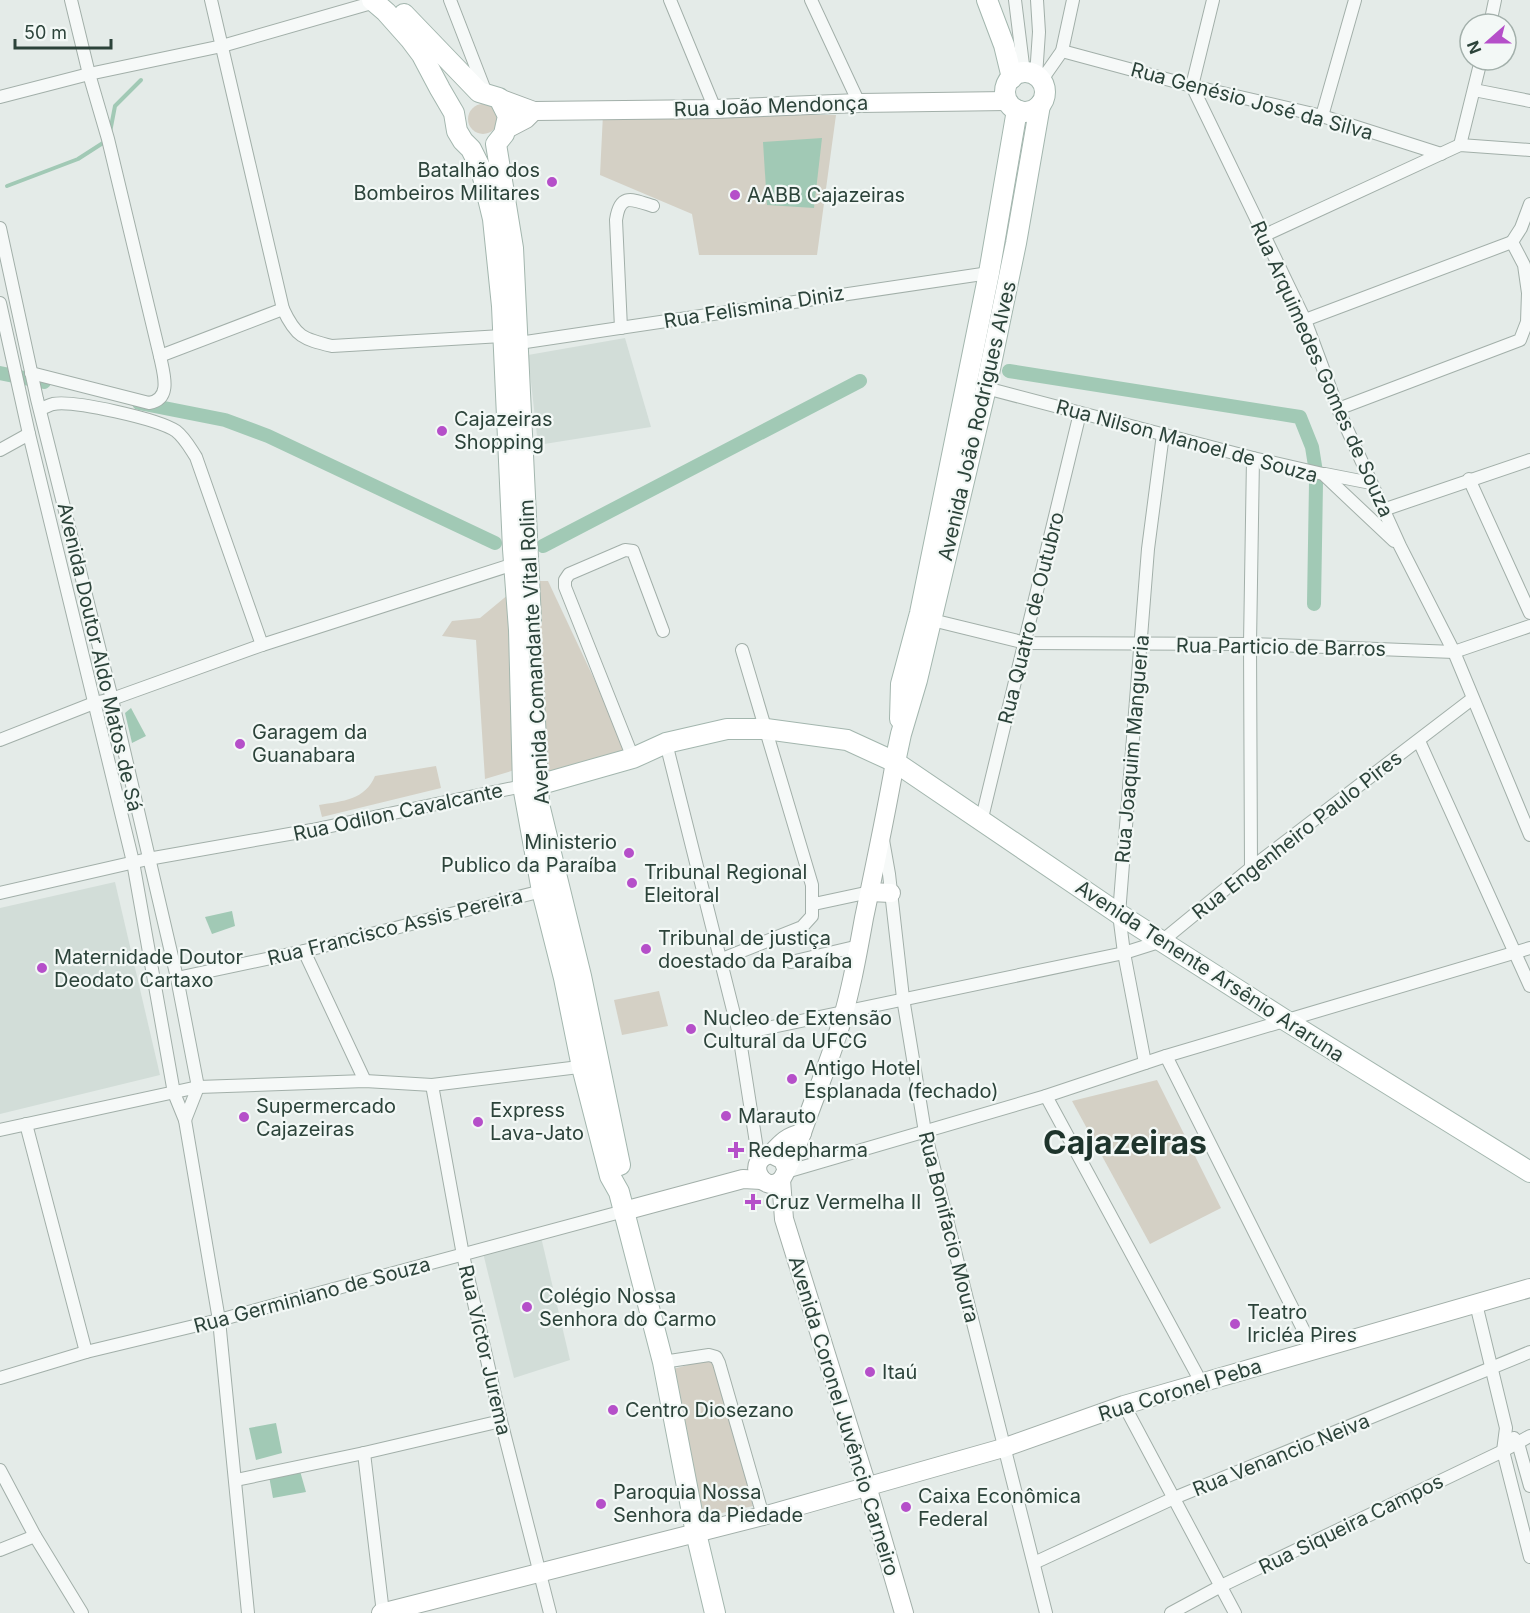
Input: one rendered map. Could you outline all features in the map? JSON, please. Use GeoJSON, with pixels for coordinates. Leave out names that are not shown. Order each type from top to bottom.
{"type":"FeatureCollection","features":[{"type":"Feature","properties":{"kind":"main road"},"geometry":{"type":"LineString","coordinates":[[987,0],[1004,45],[1028,77],[1045,93],[1040,105],[1029,112],[1012,106],[1006,88],[1028,77]]}},
{"type":"Feature","properties":{"kind":"main road","name":"Avenida Comandante Vital Rolim"},"geometry":{"type":"LineString","coordinates":[[379,1],[488,95],[508,116],[501,137],[513,248],[511,340],[514,564],[530,786],[542,891],[590,1066]]}},
{"type":"Feature","properties":{"kind":"main road","name":"Avenida Comandante Vital Rolim"},"geometry":{"type":"LineString","coordinates":[[379,1],[422,55],[454,113],[457,131],[471,149],[481,169],[493,219],[501,295],[511,340],[530,786],[539,804],[581,976],[590,1066],[610,1176],[619,1192],[663,1362],[696,1533],[715,1613]]}},
{"type":"Feature","properties":{"kind":"main road"},"geometry":{"type":"LineString","coordinates":[[454,113],[461,102],[488,95],[534,111],[485,149],[471,149]]}},
{"type":"Feature","properties":{"kind":"main road","name":"Rua João Mendonça"},"geometry":{"type":"LineString","coordinates":[[534,111],[715,109],[859,103],[1012,106]]}},
{"type":"Feature","properties":{"kind":"main road","name":"Avenida João Rodrigues Alves"},"geometry":{"type":"LineString","coordinates":[[624,1211],[743,1179],[770,1169],[783,1141],[790,1135],[802,1133],[844,1011],[901,734],[932,620],[986,388],[1016,243],[1040,105]]}},
{"type":"Feature","properties":{"kind":"main road","name":"Avenida João Rodrigues Alves"},"geometry":{"type":"LineString","coordinates":[[901,734],[899,707],[901,684],[920,613],[989,273],[1012,106]]}},
{"type":"Feature","properties":{"kind":"main road","name":"Rua Odilon Cavalcante"},"geometry":{"type":"LineString","coordinates":[[530,786],[633,758],[666,743],[727,729],[766,729],[847,740],[895,762]]}},
{"type":"Feature","properties":{"kind":"main road","name":"Avenida Tenente Arsênio Araruna"},"geometry":{"type":"LineString","coordinates":[[895,762],[1119,914],[1530,1172]]}},
{"type":"Feature","properties":{"kind":"main road"},"geometry":{"type":"LineString","coordinates":[[870,892],[891,893]]}},
{"type":"Feature","properties":{"kind":"main road","name":"Avenida Coronel Juvêncio Carneiro"},"geometry":{"type":"LineString","coordinates":[[770,1169],[771,1197],[784,1219],[904,1613]]}},
{"type":"Feature","properties":{"kind":"main road","name":"Rua Coronel Peba"},"geometry":{"type":"LineString","coordinates":[[383,1613],[763,1516],[1003,1448],[1124,1405],[1530,1288]]}},
{"type":"Feature","properties":{"kind":"street"},"geometry":{"type":"LineString","coordinates":[[32,375],[149,403],[160,398],[165,386],[160,356],[108,139],[71,0]]}},
{"type":"Feature","properties":{"kind":"street"},"geometry":{"type":"LineString","coordinates":[[160,356],[283,309],[211,0]]}},
{"type":"Feature","properties":{"kind":"street"},"geometry":{"type":"LineString","coordinates":[[450,0],[488,95]]}},
{"type":"Feature","properties":{"kind":"street"},"geometry":{"type":"LineString","coordinates":[[670,0],[715,109]]}},
{"type":"Feature","properties":{"kind":"street"},"geometry":{"type":"LineString","coordinates":[[811,0],[859,103]]}},
{"type":"Feature","properties":{"kind":"street"},"geometry":{"type":"LineString","coordinates":[[1015,0],[1028,77]]}},
{"type":"Feature","properties":{"kind":"street"},"geometry":{"type":"LineString","coordinates":[[1028,77],[1039,32],[1037,0]]}},
{"type":"Feature","properties":{"kind":"street"},"geometry":{"type":"LineString","coordinates":[[1028,77],[1062,51],[1073,0]]}},
{"type":"Feature","properties":{"kind":"street"},"geometry":{"type":"LineString","coordinates":[[1192,86],[1214,0]]}},
{"type":"Feature","properties":{"kind":"street"},"geometry":{"type":"LineString","coordinates":[[1322,116],[1355,0]]}},
{"type":"Feature","properties":{"kind":"street"},"geometry":{"type":"LineString","coordinates":[[0,97],[89,74],[222,46],[379,1]]}},
{"type":"Feature","properties":{"kind":"street","name":"Rua Genésio José da Silva"},"geometry":{"type":"LineString","coordinates":[[1062,51],[1192,86],[1322,116],[1441,154]]}},
{"type":"Feature","properties":{"kind":"street"},"geometry":{"type":"LineString","coordinates":[[1460,145],[1478,72]]}},
{"type":"Feature","properties":{"kind":"street","name":"Rua Arquimedes Gomes de Souza"},"geometry":{"type":"LineString","coordinates":[[1192,86],[1305,321],[1338,409],[1400,546],[1454,652],[1530,835]]}},
{"type":"Feature","properties":{"kind":"street"},"geometry":{"type":"LineString","coordinates":[[1474,90],[1530,101]]}},
{"type":"Feature","properties":{"kind":"street"},"geometry":{"type":"LineString","coordinates":[[1265,236],[1460,145],[1530,150]]}},
{"type":"Feature","properties":{"kind":"street"},"geometry":{"type":"LineString","coordinates":[[621,328],[616,220],[618,208],[622,202],[632,199],[652,206]]}},
{"type":"Feature","properties":{"kind":"street"},"geometry":{"type":"LineString","coordinates":[[1305,321],[1512,242],[1521,228],[1530,204]]}},
{"type":"Feature","properties":{"kind":"street","name":"Avenida Doutor Aldo Matos de Sá"},"geometry":{"type":"LineString","coordinates":[[0,228],[32,375],[177,978],[198,1087]]}},
{"type":"Feature","properties":{"kind":"street"},"geometry":{"type":"LineString","coordinates":[[1338,409],[1520,340],[1527,322],[1528,293],[1524,265],[1512,242]]}},
{"type":"Feature","properties":{"kind":"street","name":"Rua Felismina Diniz"},"geometry":{"type":"LineString","coordinates":[[283,309],[292,328],[309,340],[332,346],[511,340],[621,328],[989,273]]}},
{"type":"Feature","properties":{"kind":"street","name":"Avenida Doutor Aldo Matos de Sá"},"geometry":{"type":"LineString","coordinates":[[0,303],[29,434],[133,862],[174,1093],[184,1120],[219,1320],[248,1613]]}},
{"type":"Feature","properties":{"kind":"street","name":"Rua Nilson Manoel de Souza"},"geometry":{"type":"LineString","coordinates":[[986,388],[1253,458],[1323,474],[1400,546]]}},
{"type":"Feature","properties":{"kind":"street"},"geometry":{"type":"LineString","coordinates":[[39,404],[98,409],[150,421],[176,431],[187,442],[196,457],[262,645]]}},
{"type":"Feature","properties":{"kind":"street","name":"Rua Quatro de Outubro"},"geometry":{"type":"LineString","coordinates":[[981,822],[1080,413]]}},
{"type":"Feature","properties":{"kind":"street"},"geometry":{"type":"LineString","coordinates":[[0,450],[29,434]]}},
{"type":"Feature","properties":{"kind":"street","name":"Rua Joaquim Mangueria"},"geometry":{"type":"LineString","coordinates":[[1145,1063],[1119,914],[1148,549],[1163,434]]}},
{"type":"Feature","properties":{"kind":"street"},"geometry":{"type":"LineString","coordinates":[[1251,868],[1250,644],[1253,458]]}},
{"type":"Feature","properties":{"kind":"street"},"geometry":{"type":"LineString","coordinates":[[1383,510],[1530,460]]}},
{"type":"Feature","properties":{"kind":"street"},"geometry":{"type":"LineString","coordinates":[[1323,474],[1371,483]]}},
{"type":"Feature","properties":{"kind":"street"},"geometry":{"type":"LineString","coordinates":[[1469,479],[1530,613]]}},
{"type":"Feature","properties":{"kind":"street"},"geometry":{"type":"LineString","coordinates":[[633,758],[565,587],[565,580],[569,574],[625,550],[633,551],[663,631]]}},
{"type":"Feature","properties":{"kind":"street"},"geometry":{"type":"LineString","coordinates":[[0,740],[94,703],[262,645],[514,564]]}},
{"type":"Feature","properties":{"kind":"street","name":"Rua Particio de Barros"},"geometry":{"type":"LineString","coordinates":[[932,620],[1026,643],[1250,644],[1454,652]]}},
{"type":"Feature","properties":{"kind":"street"},"geometry":{"type":"LineString","coordinates":[[1454,652],[1530,626]]}},
{"type":"Feature","properties":{"kind":"street"},"geometry":{"type":"LineString","coordinates":[[722,959],[802,927],[812,915],[814,904],[812,885],[742,650]]}},
{"type":"Feature","properties":{"kind":"street","name":"Rua Engenheiro Paulo Pires"},"geometry":{"type":"LineString","coordinates":[[739,1034],[1124,953],[1162,941],[1251,868],[1472,699]]}},
{"type":"Feature","properties":{"kind":"street"},"geometry":{"type":"LineString","coordinates":[[1419,741],[1530,986]]}},
{"type":"Feature","properties":{"kind":"street"},"geometry":{"type":"LineString","coordinates":[[666,743],[722,959],[739,1034],[755,1127],[770,1169],[925,1132],[1046,1096],[1166,1056],[1530,948]]}},
{"type":"Feature","properties":{"kind":"street","name":"Rua Odilon Cavalcante"},"geometry":{"type":"LineString","coordinates":[[0,893],[133,862],[312,830],[530,786]]}},
{"type":"Feature","properties":{"kind":"street","name":"Rua Bonifacio Moura"},"geometry":{"type":"LineString","coordinates":[[882,835],[903,998],[925,1132],[1046,1613]]}},
{"type":"Feature","properties":{"kind":"street","name":"Rua Francisco Assis Pereira"},"geometry":{"type":"LineString","coordinates":[[177,978],[304,951],[542,891]]}},
{"type":"Feature","properties":{"kind":"street"},"geometry":{"type":"LineString","coordinates":[[814,904],[870,892]]}},
{"type":"Feature","properties":{"kind":"street"},"geometry":{"type":"LineString","coordinates":[[149,950],[169,945]]}},
{"type":"Feature","properties":{"kind":"street"},"geometry":{"type":"LineString","coordinates":[[791,962],[859,946]]}},
{"type":"Feature","properties":{"kind":"street"},"geometry":{"type":"LineString","coordinates":[[304,951],[365,1081]]}},
{"type":"Feature","properties":{"kind":"street"},"geometry":{"type":"LineString","coordinates":[[1166,1056],[1314,1351]]}},
{"type":"Feature","properties":{"kind":"street"},"geometry":{"type":"LineString","coordinates":[[0,1130],[198,1087],[365,1081],[432,1085],[590,1066]]}},
{"type":"Feature","properties":{"kind":"street","name":"Rua Victor Jurema"},"geometry":{"type":"LineString","coordinates":[[432,1085],[463,1255],[501,1421],[550,1613]]}},
{"type":"Feature","properties":{"kind":"street"},"geometry":{"type":"LineString","coordinates":[[184,1120],[198,1087]]}},
{"type":"Feature","properties":{"kind":"street"},"geometry":{"type":"LineString","coordinates":[[1046,1096],[1201,1382]]}},
{"type":"Feature","properties":{"kind":"street"},"geometry":{"type":"LineString","coordinates":[[26,1124],[86,1352]]}},
{"type":"Feature","properties":{"kind":"street","name":"Rua Germiniano de Souza"},"geometry":{"type":"LineString","coordinates":[[0,1378],[86,1352],[219,1320],[624,1211]]}},
{"type":"Feature","properties":{"kind":"street"},"geometry":{"type":"LineString","coordinates":[[1476,1304],[1506,1428],[1503,1451],[1530,1557]]}},
{"type":"Feature","properties":{"kind":"street","name":"Rua Venancio Neiva"},"geometry":{"type":"LineString","coordinates":[[1034,1563],[1174,1498],[1530,1352]]}},
{"type":"Feature","properties":{"kind":"street"},"geometry":{"type":"LineString","coordinates":[[663,1362],[709,1355],[716,1357],[763,1516]]}},
{"type":"Feature","properties":{"kind":"street"},"geometry":{"type":"LineString","coordinates":[[1124,1405],[1235,1613]]}},
{"type":"Feature","properties":{"kind":"street"},"geometry":{"type":"LineString","coordinates":[[236,1480],[501,1421]]}},
{"type":"Feature","properties":{"kind":"street"},"geometry":{"type":"LineString","coordinates":[[1506,1428],[1518,1443],[1530,1486]]}},
{"type":"Feature","properties":{"kind":"street","name":"Rua Siqueira Campos"},"geometry":{"type":"LineString","coordinates":[[1171,1613],[1221,1586],[1530,1436]]}},
{"type":"Feature","properties":{"kind":"street"},"geometry":{"type":"LineString","coordinates":[[364,1453],[383,1613]]}},
{"type":"Feature","properties":{"kind":"street"},"geometry":{"type":"LineString","coordinates":[[0,1470],[35,1536],[82,1613]]}},
{"type":"Feature","properties":{"kind":"street"},"geometry":{"type":"LineString","coordinates":[[0,1550],[35,1536]]}},
{"type":"Feature","properties":{"kind":"shaded area"},"geometry":{"type":"Polygon","coordinates":[[[483,104],[494,108],[498,119],[494,130],[483,134],[472,130],[468,119],[472,108],[483,104]]]}},
{"type":"Feature","properties":{"kind":"shaded area","name":"AABB Cajazeiras"},"geometry":{"type":"Polygon","coordinates":[[[603,114],[836,115],[817,255],[699,255],[692,214],[600,175],[603,114]]]}},
{"type":"Feature","properties":{"kind":"shaded area"},"geometry":{"type":"Polygon","coordinates":[[[822,138],[814,208],[767,205],[763,142],[822,138]]]}},
{"type":"Feature","properties":{"kind":"shaded area"},"geometry":{"type":"Polygon","coordinates":[[[625,338],[651,427],[538,445],[528,355],[625,338]]]}},
{"type":"Feature","properties":{"kind":"shaded area"},"geometry":{"type":"Polygon","coordinates":[[[538,581],[548,581],[628,751],[546,772],[538,581]]]}},
{"type":"Feature","properties":{"kind":"shaded area"},"geometry":{"type":"Polygon","coordinates":[[[509,594],[518,769],[485,779],[476,640],[442,636],[452,621],[480,618],[509,594]]]}},
{"type":"Feature","properties":{"kind":"shaded area"},"geometry":{"type":"Polygon","coordinates":[[[131,708],[146,736],[132,743],[125,713],[131,708]]]}},
{"type":"Feature","properties":{"kind":"shaded area"},"geometry":{"type":"Polygon","coordinates":[[[436,766],[441,788],[322,817],[319,805],[359,795],[371,784],[375,776],[436,766]]]}},
{"type":"Feature","properties":{"kind":"shaded area"},"geometry":{"type":"Polygon","coordinates":[[[115,882],[160,1075],[0,1114],[0,908],[115,882]]]}},
{"type":"Feature","properties":{"kind":"shaded area"},"geometry":{"type":"Polygon","coordinates":[[[232,911],[235,926],[212,934],[205,917],[232,911]]]}},
{"type":"Feature","properties":{"kind":"shaded area"},"geometry":{"type":"Polygon","coordinates":[[[659,991],[668,1026],[622,1035],[614,1000],[659,991]]]}},
{"type":"Feature","properties":{"kind":"shaded area"},"geometry":{"type":"Polygon","coordinates":[[[1157,1080],[1221,1208],[1150,1244],[1072,1101],[1157,1080]]]}},
{"type":"Feature","properties":{"kind":"shaded area","name":"Colégio Nossa Senhora do Carmo"},"geometry":{"type":"Polygon","coordinates":[[[541,1237],[570,1360],[514,1378],[483,1253],[541,1237]]]}},
{"type":"Feature","properties":{"kind":"shaded area"},"geometry":{"type":"Polygon","coordinates":[[[714,1358],[753,1506],[704,1517],[673,1369],[714,1358]]]}},
{"type":"Feature","properties":{"kind":"shaded area"},"geometry":{"type":"Polygon","coordinates":[[[276,1423],[282,1453],[256,1460],[249,1428],[276,1423]]]}},
{"type":"Feature","properties":{"kind":"shaded area"},"geometry":{"type":"Polygon","coordinates":[[[300,1471],[306,1492],[273,1498],[269,1476],[300,1471]]]}},
{"type":"Feature","properties":{"kind":"waterway"},"geometry":{"type":"LineString","coordinates":[[110,132],[115,106],[141,80]]}},
{"type":"Feature","properties":{"kind":"waterway"},"geometry":{"type":"LineString","coordinates":[[7,186],[78,159],[106,141]]}},
{"type":"Feature","properties":{"kind":"waterway"},"geometry":{"type":"LineString","coordinates":[[1009,371],[1300,417],[1312,447],[1316,472]]}},
{"type":"Feature","properties":{"kind":"waterway"},"geometry":{"type":"LineString","coordinates":[[0,373],[44,382]]}},
{"type":"Feature","properties":{"kind":"waterway"},"geometry":{"type":"LineString","coordinates":[[543,546],[860,381]]}},
{"type":"Feature","properties":{"kind":"waterway"},"geometry":{"type":"LineString","coordinates":[[139,403],[225,420],[268,436],[495,543]]}},
{"type":"Feature","properties":{"kind":"waterway"},"geometry":{"type":"LineString","coordinates":[[1314,604],[1316,483]]}},
{"type":"Feature","properties":{"kind":"place","name":"Batalhão dos Bombeiros Militares"},"geometry":{"type":"Point","coordinates":[552,182]}},
{"type":"Feature","properties":{"kind":"place","name":"AABB Cajazeiras"},"geometry":{"type":"Point","coordinates":[735,195]}},
{"type":"Feature","properties":{"kind":"place","name":"Cajazeiras Shopping"},"geometry":{"type":"Point","coordinates":[442,431]}},
{"type":"Feature","properties":{"kind":"place","name":"Garagem da Guanabara"},"geometry":{"type":"Point","coordinates":[240,744]}},
{"type":"Feature","properties":{"kind":"place","name":"Ministerio Publico da Paraíba"},"geometry":{"type":"Point","coordinates":[629,853]}},
{"type":"Feature","properties":{"kind":"place","name":"Tribunal Regional Eleitoral"},"geometry":{"type":"Point","coordinates":[632,883]}},
{"type":"Feature","properties":{"kind":"place","name":"Tribunal de justiça doestado da Paraíba"},"geometry":{"type":"Point","coordinates":[646,949]}},
{"type":"Feature","properties":{"kind":"place","name":"Maternidade Doutor Deodato Cartaxo"},"geometry":{"type":"Point","coordinates":[42,968]}},
{"type":"Feature","properties":{"kind":"place","name":"Nucleo de Extensão Cultural da UFCG"},"geometry":{"type":"Point","coordinates":[691,1029]}},
{"type":"Feature","properties":{"kind":"place","name":"Antigo Hotel Esplanada (fechado)"},"geometry":{"type":"Point","coordinates":[792,1079]}},
{"type":"Feature","properties":{"kind":"place","name":"Marauto"},"geometry":{"type":"Point","coordinates":[726,1116]}},
{"type":"Feature","properties":{"kind":"place","name":"Supermercado Cajazeiras"},"geometry":{"type":"Point","coordinates":[244,1117]}},
{"type":"Feature","properties":{"kind":"place","name":"Express Lava-Jato"},"geometry":{"type":"Point","coordinates":[478,1122]}},
{"type":"Feature","properties":{"kind":"place","name":"Redepharma"},"geometry":{"type":"Point","coordinates":[736,1150]}},
{"type":"Feature","properties":{"kind":"place","name":"Cruz Vermelha II"},"geometry":{"type":"Point","coordinates":[753,1202]}},
{"type":"Feature","properties":{"kind":"place","name":"Colégio Nossa Senhora do Carmo"},"geometry":{"type":"Point","coordinates":[527,1307]}},
{"type":"Feature","properties":{"kind":"place","name":"Teatro Iricléa Pires"},"geometry":{"type":"Point","coordinates":[1235,1324]}},
{"type":"Feature","properties":{"kind":"place","name":"Itaú"},"geometry":{"type":"Point","coordinates":[870,1372]}},
{"type":"Feature","properties":{"kind":"place","name":"Centro Diosezano"},"geometry":{"type":"Point","coordinates":[613,1410]}},
{"type":"Feature","properties":{"kind":"place","name":"Paroquia Nossa Senhora da Piedade"},"geometry":{"type":"Point","coordinates":[601,1504]}},
{"type":"Feature","properties":{"kind":"place","name":"Caixa Econômica Federal"},"geometry":{"type":"Point","coordinates":[906,1507]}},
{"type":"Feature","properties":{"kind":"district","name":"Cajazeiras"},"geometry":{"type":"Point","coordinates":[1125,1143]}}]}
